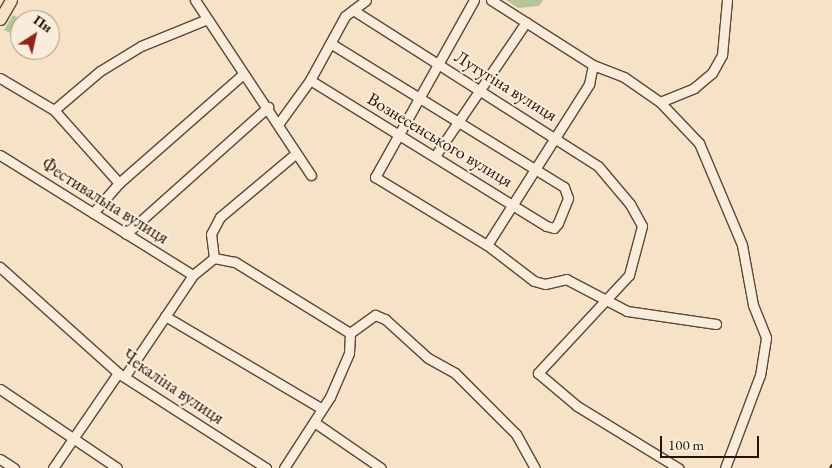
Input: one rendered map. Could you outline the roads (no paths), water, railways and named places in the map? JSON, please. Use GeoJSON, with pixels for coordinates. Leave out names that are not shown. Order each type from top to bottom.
{"type":"FeatureCollection","features":[{"type":"Feature","properties":{"kind":"main road"},"geometry":{"type":"LineString","coordinates":[[0,19],[11,0]]}},
{"type":"Feature","properties":{"kind":"street"},"geometry":{"type":"LineString","coordinates":[[195,0],[205,20],[242,75],[279,123],[295,154],[311,175]]}},
{"type":"Feature","properties":{"kind":"street"},"geometry":{"type":"LineString","coordinates":[[279,123],[310,80],[332,44],[334,31],[353,10],[366,0]]}},
{"type":"Feature","properties":{"kind":"street"},"geometry":{"type":"LineString","coordinates":[[474,0],[376,177],[487,245],[534,281],[571,281],[604,301],[627,311],[716,324]]}},
{"type":"Feature","properties":{"kind":"street"},"geometry":{"type":"LineString","coordinates":[[491,0],[593,65],[624,77],[660,102],[699,143],[720,188],[742,245],[753,305],[766,338],[760,374],[724,468]]}},
{"type":"Feature","properties":{"kind":"street"},"geometry":{"type":"LineString","coordinates":[[660,102],[694,88],[712,73],[722,55],[727,0]]}},
{"type":"Feature","properties":{"kind":"street","name":"Лутугіна вулиця"},"geometry":{"type":"LineString","coordinates":[[353,10],[479,88],[598,166],[630,204],[642,226],[639,246],[629,275],[538,373],[577,406],[678,468]]}},
{"type":"Feature","properties":{"kind":"street"},"geometry":{"type":"LineString","coordinates":[[54,110],[100,71],[141,46],[205,20]]}},
{"type":"Feature","properties":{"kind":"street"},"geometry":{"type":"LineString","coordinates":[[435,156],[479,88],[526,22]]}},
{"type":"Feature","properties":{"kind":"street"},"geometry":{"type":"LineString","coordinates":[[332,44],[536,169]]}},
{"type":"Feature","properties":{"kind":"street"},"geometry":{"type":"LineString","coordinates":[[487,245],[590,84],[593,65]]}},
{"type":"Feature","properties":{"kind":"street"},"geometry":{"type":"LineString","coordinates":[[93,213],[119,183],[242,75]]}},
{"type":"Feature","properties":{"kind":"street"},"geometry":{"type":"LineString","coordinates":[[0,78],[54,110],[119,183]]}},
{"type":"Feature","properties":{"kind":"street","name":"Вознесенського вулиця"},"geometry":{"type":"LineString","coordinates":[[310,80],[554,228],[568,192],[536,169]]}},
{"type":"Feature","properties":{"kind":"street"},"geometry":{"type":"LineString","coordinates":[[126,234],[268,107]]}},
{"type":"Feature","properties":{"kind":"street"},"geometry":{"type":"LineString","coordinates":[[214,258],[212,234],[220,217],[295,154]]}},
{"type":"Feature","properties":{"kind":"street","name":"Фестивальна вулиця"},"geometry":{"type":"LineString","coordinates":[[0,156],[193,275]]}},
{"type":"Feature","properties":{"kind":"street"},"geometry":{"type":"LineString","coordinates":[[53,468],[193,275],[214,258],[235,262],[350,333]]}},
{"type":"Feature","properties":{"kind":"street","name":"Чекаліна вулиця"},"geometry":{"type":"LineString","coordinates":[[0,267],[121,374],[266,468]]}},
{"type":"Feature","properties":{"kind":"street"},"geometry":{"type":"LineString","coordinates":[[165,316],[322,409]]}},
{"type":"Feature","properties":{"kind":"street"},"geometry":{"type":"LineString","coordinates":[[284,468],[322,409],[349,353],[350,333],[368,316],[385,319],[428,358],[455,373],[516,434],[535,468]]}},
{"type":"Feature","properties":{"kind":"street"},"geometry":{"type":"LineString","coordinates":[[0,389],[117,468]]}},
{"type":"Feature","properties":{"kind":"street"},"geometry":{"type":"LineString","coordinates":[[314,422],[381,468]]}},
{"type":"Feature","properties":{"kind":"street"},"geometry":{"type":"LineString","coordinates":[[0,459],[14,468]]}}]}
